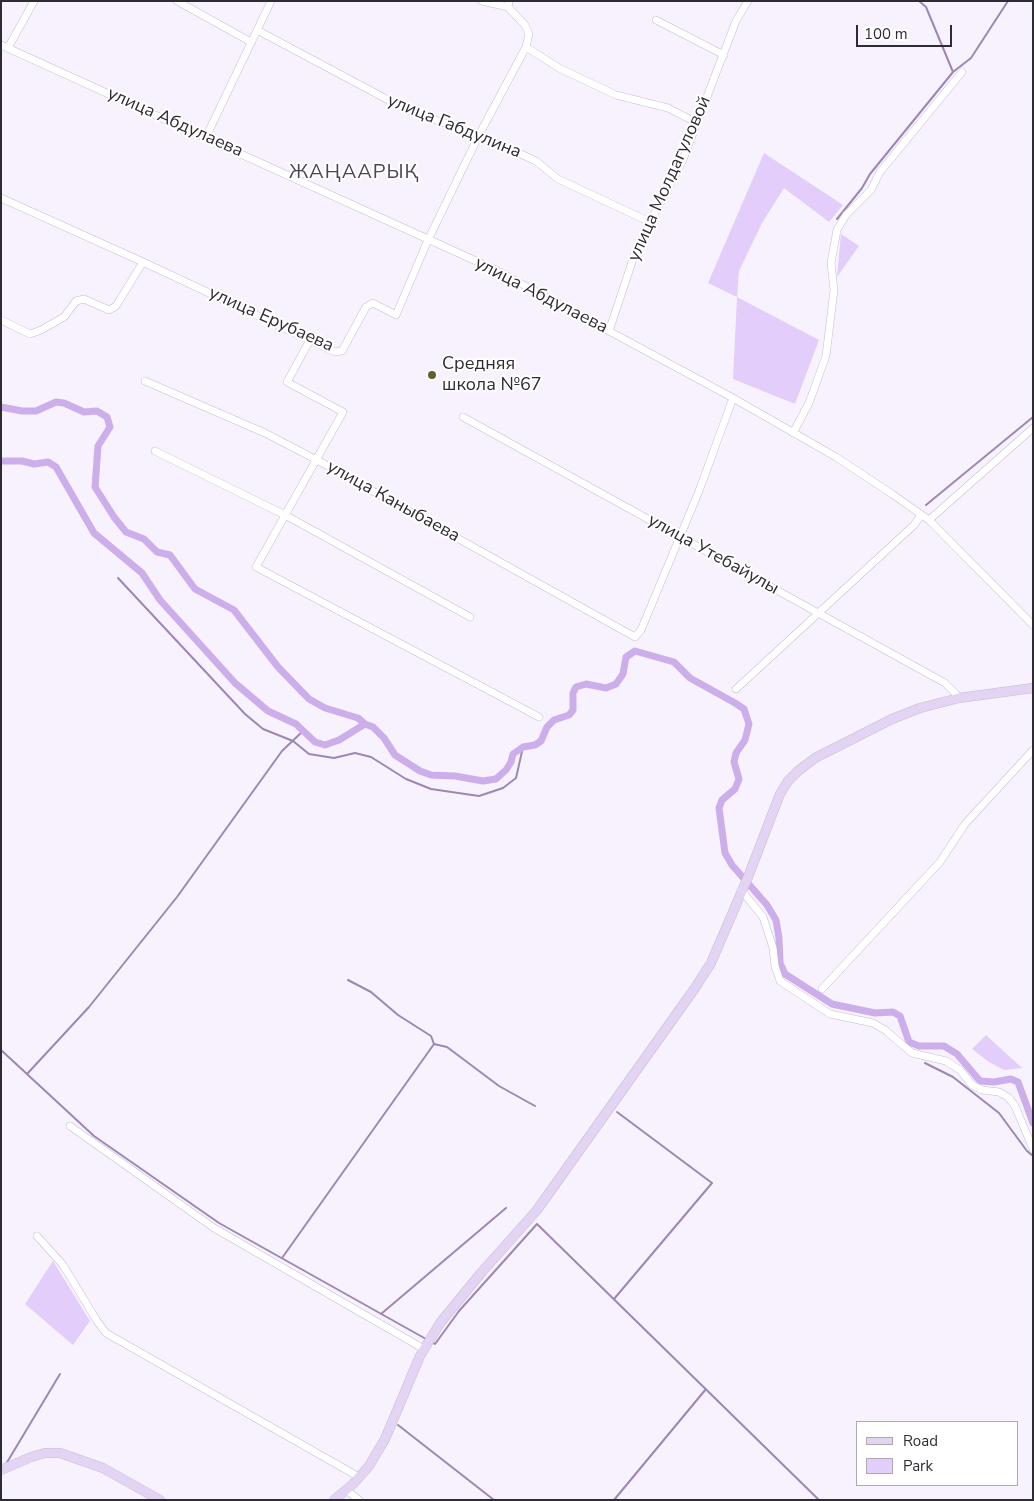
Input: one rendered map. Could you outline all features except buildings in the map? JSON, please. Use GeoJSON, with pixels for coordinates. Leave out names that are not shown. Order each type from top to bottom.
{"type":"FeatureCollection","features":[{"type":"Feature","properties":{"kind":"main road"},"geometry":{"type":"LineString","coordinates":[[334,1500],[369,1466],[385,1438],[428,1342],[481,1273],[537,1210],[711,963],[780,794],[798,771],[815,758],[892,719],[920,708],[958,698],[1033,688]]}},
{"type":"Feature","properties":{"kind":"main road"},"geometry":{"type":"LineString","coordinates":[[1,1470],[45,1453],[60,1453],[103,1468],[160,1500]]}},
{"type":"Feature","properties":{"kind":"street"},"geometry":{"type":"LineString","coordinates":[[5,46],[34,1]]}},
{"type":"Feature","properties":{"kind":"street"},"geometry":{"type":"LineString","coordinates":[[177,1],[252,42]]}},
{"type":"Feature","properties":{"kind":"street"},"geometry":{"type":"LineString","coordinates":[[206,137],[271,1]]}},
{"type":"Feature","properties":{"kind":"street"},"geometry":{"type":"LineString","coordinates":[[482,1],[509,4],[529,34],[526,47],[559,68],[616,95],[668,108],[697,123]]}},
{"type":"Feature","properties":{"kind":"street","name":"улица Молдагуловой"},"geometry":{"type":"LineString","coordinates":[[609,331],[637,247],[682,162],[736,21],[748,1]]}},
{"type":"Feature","properties":{"kind":"street"},"geometry":{"type":"LineString","coordinates":[[656,20],[724,55]]}},
{"type":"Feature","properties":{"kind":"street","name":"улица Габдулина"},"geometry":{"type":"LineString","coordinates":[[257,30],[407,110],[479,135],[536,161],[558,179],[650,222]]}},
{"type":"Feature","properties":{"kind":"street","name":"улица Абдулаева"},"geometry":{"type":"LineString","coordinates":[[5,46],[498,271],[733,398],[836,457],[928,520],[1033,626]]}},
{"type":"Feature","properties":{"kind":"street","name":"улица Ерубаева"},"geometry":{"type":"LineString","coordinates":[[1,198],[335,352],[342,351],[366,307],[373,303],[396,315],[428,240],[479,135],[526,47]]}},
{"type":"Feature","properties":{"kind":"street"},"geometry":{"type":"LineString","coordinates":[[793,433],[809,403],[826,356],[834,290],[831,263],[837,230],[846,215],[870,190],[880,172],[962,72]]}},
{"type":"Feature","properties":{"kind":"street"},"geometry":{"type":"LineString","coordinates":[[1,320],[30,334],[64,317],[76,301],[84,299],[109,310],[116,306],[143,262]]}},
{"type":"Feature","properties":{"kind":"street"},"geometry":{"type":"LineString","coordinates":[[310,340],[287,382],[343,412],[256,567],[539,717]]}},
{"type":"Feature","properties":{"kind":"street","name":"улица Каныбаева"},"geometry":{"type":"LineString","coordinates":[[144,381],[265,433],[317,460],[635,637],[641,630],[679,537]]}},
{"type":"Feature","properties":{"kind":"street"},"geometry":{"type":"LineString","coordinates":[[679,537],[699,491],[733,398]]}},
{"type":"Feature","properties":{"kind":"street","name":"улица Утебайулы"},"geometry":{"type":"LineString","coordinates":[[464,417],[945,683],[958,698]]}},
{"type":"Feature","properties":{"kind":"street"},"geometry":{"type":"LineString","coordinates":[[928,520],[1033,428]]}},
{"type":"Feature","properties":{"kind":"street"},"geometry":{"type":"LineString","coordinates":[[154,451],[286,515],[470,618]]}},
{"type":"Feature","properties":{"kind":"street"},"geometry":{"type":"LineString","coordinates":[[736,689],[914,525],[921,515]]}},
{"type":"Feature","properties":{"kind":"street"},"geometry":{"type":"LineString","coordinates":[[822,989],[940,862],[965,824],[1033,750]]}},
{"type":"Feature","properties":{"kind":"street"},"geometry":{"type":"LineString","coordinates":[[744,884],[763,917],[773,948],[775,966],[780,981],[830,1014],[873,1023],[885,1030],[912,1053],[946,1061],[960,1070],[972,1085],[982,1090],[999,1092],[1008,1097],[1015,1106],[1033,1150]]}},
{"type":"Feature","properties":{"kind":"street"},"geometry":{"type":"LineString","coordinates":[[70,1126],[214,1228],[428,1342]]}},
{"type":"Feature","properties":{"kind":"street"},"geometry":{"type":"LineString","coordinates":[[37,1236],[63,1265],[106,1333],[359,1477]]}},
{"type":"Feature","properties":{"kind":"street"},"geometry":{"type":"LineString","coordinates":[[346,1490],[359,1500]]}},
{"type":"Feature","properties":{"kind":"green space"},"geometry":{"type":"Polygon","coordinates":[[[764,153],[843,205],[829,222],[784,188],[762,223],[739,271],[737,297],[708,283],[764,153]]]}},
{"type":"Feature","properties":{"kind":"green space"},"geometry":{"type":"Polygon","coordinates":[[[841,234],[859,246],[837,277],[841,234]]]}},
{"type":"Feature","properties":{"kind":"green space"},"geometry":{"type":"Polygon","coordinates":[[[737,297],[819,340],[795,404],[733,379],[737,297]]]}},
{"type":"Feature","properties":{"kind":"green space"},"geometry":{"type":"Polygon","coordinates":[[[986,1035],[1022,1068],[1004,1070],[989,1062],[972,1049],[986,1035]]]}},
{"type":"Feature","properties":{"kind":"green space"},"geometry":{"type":"Polygon","coordinates":[[[53,1261],[90,1321],[73,1345],[25,1304],[53,1261]]]}},
{"type":"Feature","properties":{"kind":"waterway"},"geometry":{"type":"LineString","coordinates":[[837,219],[862,188],[870,174],[953,72],[926,7],[919,1]]}},
{"type":"Feature","properties":{"kind":"waterway"},"geometry":{"type":"LineString","coordinates":[[953,72],[971,58],[1008,1]]}},
{"type":"Feature","properties":{"kind":"waterway"},"geometry":{"type":"LineString","coordinates":[[1,407],[22,411],[36,411],[56,402],[64,403],[84,412],[97,411],[107,417],[110,427],[98,446],[95,487],[126,532],[144,539],[157,552],[170,555],[195,589],[234,610],[278,667],[309,699],[325,708],[358,718],[365,724],[373,727],[384,738],[395,755],[420,771],[431,775],[455,776],[483,781],[496,779],[506,770],[513,754],[523,747],[535,745],[541,741],[547,727],[554,720],[569,715],[573,710],[573,693],[576,687],[586,684],[606,688],[616,684],[623,674],[626,657],[635,651],[674,662],[690,678],[744,709],[749,724],[745,740],[736,753],[734,762],[739,779],[735,789],[722,800],[719,808],[725,853],[732,865],[767,905],[776,920],[780,963],[785,974],[832,1004],[875,1013],[893,1012],[900,1016],[909,1042],[919,1046],[944,1046],[957,1054],[980,1081],[994,1082],[1011,1079],[1018,1082],[1033,1123]]}},
{"type":"Feature","properties":{"kind":"waterway"},"geometry":{"type":"LineString","coordinates":[[926,505],[1033,417]]}},
{"type":"Feature","properties":{"kind":"waterway"},"geometry":{"type":"LineString","coordinates":[[1,461],[22,461],[34,464],[48,462],[56,467],[94,533],[142,573],[160,600],[235,683],[268,711],[296,724],[315,742],[325,745],[339,740],[365,724]]}},
{"type":"Feature","properties":{"kind":"waterway"},"geometry":{"type":"LineString","coordinates":[[118,578],[245,714],[263,729],[293,741],[309,754],[334,758],[355,753],[371,757],[406,779],[431,789],[479,796],[503,788],[516,778],[523,747]]}},
{"type":"Feature","properties":{"kind":"waterway"},"geometry":{"type":"LineString","coordinates":[[27,1074],[89,1007],[177,897],[282,751],[304,730]]}},
{"type":"Feature","properties":{"kind":"waterway"},"geometry":{"type":"LineString","coordinates":[[282,1258],[434,1044],[431,1036],[398,1015],[371,992],[348,980]]}},
{"type":"Feature","properties":{"kind":"waterway"},"geometry":{"type":"LineString","coordinates":[[434,1044],[447,1047],[499,1086],[535,1106]]}},
{"type":"Feature","properties":{"kind":"waterway"},"geometry":{"type":"LineString","coordinates":[[1,1050],[94,1136],[219,1223],[426,1339]]}},
{"type":"Feature","properties":{"kind":"waterway"},"geometry":{"type":"LineString","coordinates":[[925,1063],[953,1077],[999,1113],[1027,1151],[1033,1156]]}},
{"type":"Feature","properties":{"kind":"waterway"},"geometry":{"type":"LineString","coordinates":[[614,1299],[712,1183],[617,1112]]}},
{"type":"Feature","properties":{"kind":"waterway"},"geometry":{"type":"LineString","coordinates":[[381,1314],[506,1208]]}},
{"type":"Feature","properties":{"kind":"waterway"},"geometry":{"type":"LineString","coordinates":[[432,1342],[435,1344],[459,1311],[537,1224],[819,1500]]}},
{"type":"Feature","properties":{"kind":"waterway"},"geometry":{"type":"LineString","coordinates":[[6,1464],[60,1374]]}},
{"type":"Feature","properties":{"kind":"waterway"},"geometry":{"type":"LineString","coordinates":[[614,1500],[706,1389]]}},
{"type":"Feature","properties":{"kind":"waterway"},"geometry":{"type":"LineString","coordinates":[[398,1425],[494,1500]]}},
{"type":"Feature","properties":{"kind":"place","name":"Средняя школа №67"},"geometry":{"type":"Point","coordinates":[432,375]}},
{"type":"Feature","properties":{"kind":"district","name":"ЖАҢААРЫҚ"},"geometry":{"type":"Point","coordinates":[354,173]}}]}
